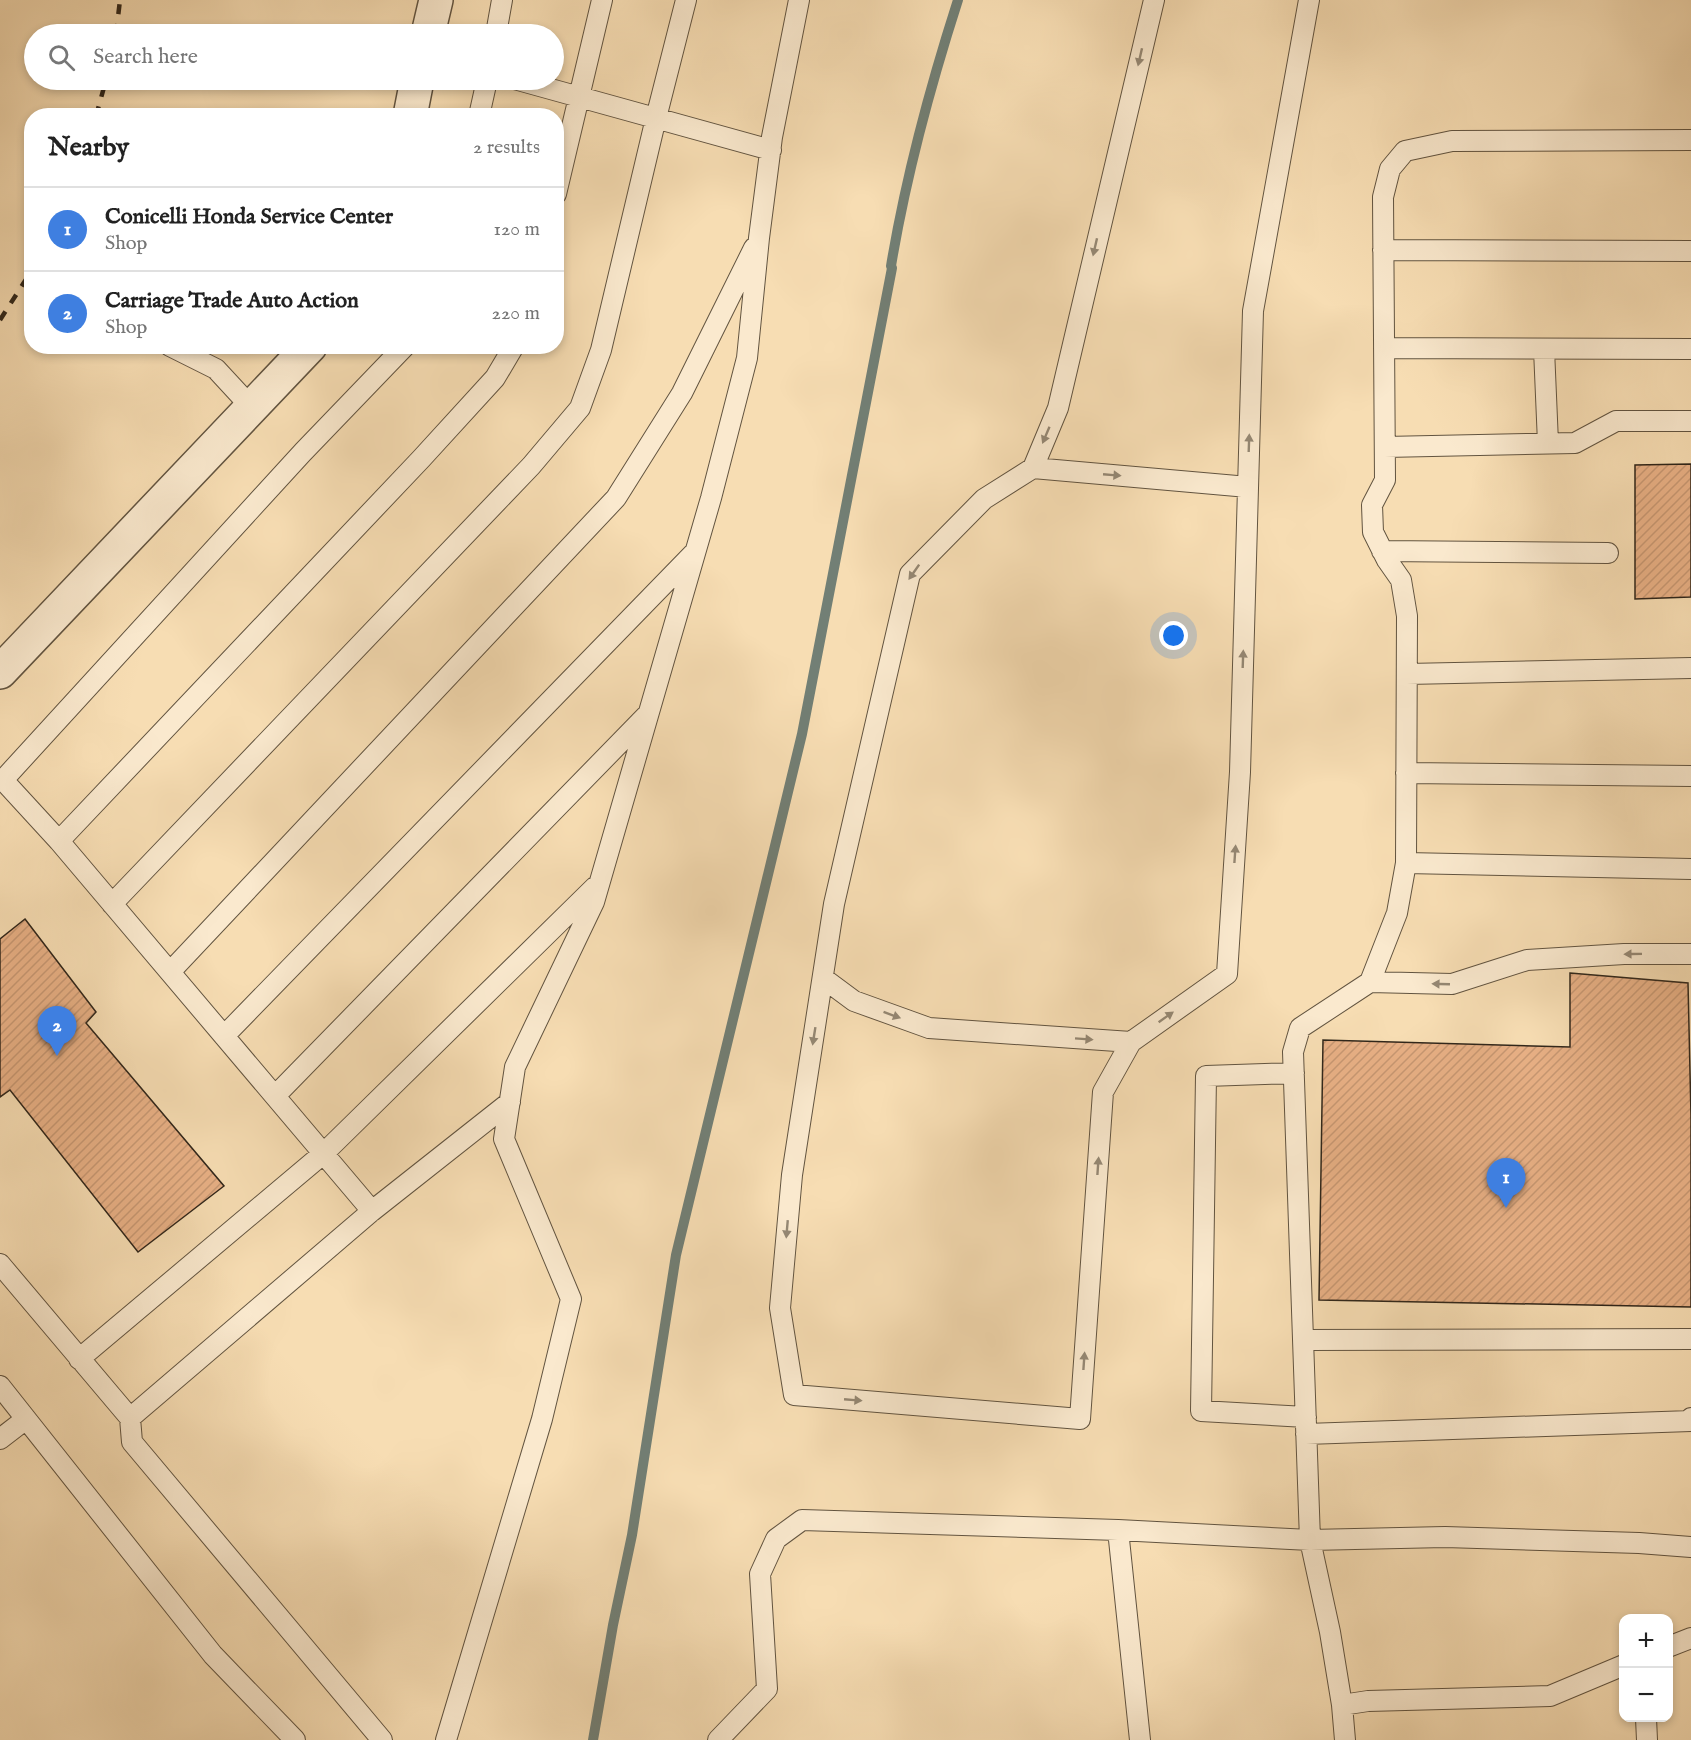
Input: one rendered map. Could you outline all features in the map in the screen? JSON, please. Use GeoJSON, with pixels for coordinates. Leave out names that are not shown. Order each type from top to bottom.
{"type":"FeatureCollection","features":[{"type":"Feature","properties":{"kind":"street"},"geometry":{"type":"LineString","coordinates":[[430,24],[436,0]]}},
{"type":"Feature","properties":{"kind":"street"},"geometry":{"type":"LineString","coordinates":[[412,108],[415,90]]}},
{"type":"Feature","properties":{"kind":"street"},"geometry":{"type":"LineString","coordinates":[[0,672],[303,354]]}},
{"type":"Feature","properties":{"kind":"lane"},"geometry":{"type":"LineString","coordinates":[[498,24],[502,0]]}},
{"type":"Feature","properties":{"kind":"lane"},"geometry":{"type":"LineString","coordinates":[[564,161],[602,0]]}},
{"type":"Feature","properties":{"kind":"lane"},"geometry":{"type":"LineString","coordinates":[[112,904],[531,466],[580,408],[602,350],[686,0]]}},
{"type":"Feature","properties":{"kind":"lane"},"geometry":{"type":"LineString","coordinates":[[446,1740],[542,1419],[571,1299],[504,1139],[515,1067],[594,902],[695,552],[747,358],[759,238],[771,150],[799,0]]}},
{"type":"Feature","properties":{"kind":"lane"},"geometry":{"type":"LineString","coordinates":[[1154,0],[1058,408],[1033,468],[984,499],[910,574],[834,904],[792,1175],[780,1308],[794,1395],[1080,1419],[1103,1092],[1131,1042],[1227,974],[1240,772],[1253,311],[1309,0]]}},
{"type":"Feature","properties":{"kind":"lane"},"geometry":{"type":"LineString","coordinates":[[481,108],[485,90]]}},
{"type":"Feature","properties":{"kind":"lane"},"geometry":{"type":"LineString","coordinates":[[557,90],[771,150]]}},
{"type":"Feature","properties":{"kind":"lane"},"geometry":{"type":"LineString","coordinates":[[1345,1740],[1342,1705],[1330,1632],[1310,1540],[1293,1052],[1300,1028],[1370,981],[1397,913],[1406,863],[1407,616],[1401,579],[1382,551],[1373,532],[1371,505],[1385,480],[1383,197],[1390,168],[1405,151],[1452,141],[1691,140]]}},
{"type":"Feature","properties":{"kind":"lane"},"geometry":{"type":"LineString","coordinates":[[170,972],[616,498],[682,393],[759,238]]}},
{"type":"Feature","properties":{"kind":"lane"},"geometry":{"type":"LineString","coordinates":[[1383,250],[1691,250]]}},
{"type":"Feature","properties":{"kind":"lane"},"geometry":{"type":"LineString","coordinates":[[1384,348],[1691,350]]}},
{"type":"Feature","properties":{"kind":"lane"},"geometry":{"type":"LineString","coordinates":[[1544,349],[1548,443]]}},
{"type":"Feature","properties":{"kind":"lane"},"geometry":{"type":"LineString","coordinates":[[186,354],[216,369],[252,408]]}},
{"type":"Feature","properties":{"kind":"lane"},"geometry":{"type":"LineString","coordinates":[[372,1210],[59,841],[3,780],[303,452],[397,354]]}},
{"type":"Feature","properties":{"kind":"lane"},"geometry":{"type":"LineString","coordinates":[[59,841],[428,451],[495,378],[509,354]]}},
{"type":"Feature","properties":{"kind":"lane"},"geometry":{"type":"LineString","coordinates":[[1385,447],[1575,442],[1616,421],[1691,421]]}},
{"type":"Feature","properties":{"kind":"lane"},"geometry":{"type":"LineString","coordinates":[[1033,468],[1248,487]]}},
{"type":"Feature","properties":{"kind":"lane"},"geometry":{"type":"LineString","coordinates":[[1382,551],[1608,553]]}},
{"type":"Feature","properties":{"kind":"lane"},"geometry":{"type":"LineString","coordinates":[[224,1036],[695,552]]}},
{"type":"Feature","properties":{"kind":"lane"},"geometry":{"type":"LineString","coordinates":[[1407,674],[1691,668]]}},
{"type":"Feature","properties":{"kind":"lane"},"geometry":{"type":"LineString","coordinates":[[275,1096],[648,713]]}},
{"type":"Feature","properties":{"kind":"lane"},"geometry":{"type":"LineString","coordinates":[[1406,773],[1691,776]]}},
{"type":"Feature","properties":{"kind":"lane"},"geometry":{"type":"LineString","coordinates":[[1406,863],[1691,869]]}},
{"type":"Feature","properties":{"kind":"lane"},"geometry":{"type":"LineString","coordinates":[[80,1359],[324,1153],[599,883]]}},
{"type":"Feature","properties":{"kind":"lane"},"geometry":{"type":"LineString","coordinates":[[1370,981],[1452,984],[1527,960],[1624,954],[1691,954]]}},
{"type":"Feature","properties":{"kind":"lane"},"geometry":{"type":"LineString","coordinates":[[823,978],[854,1001],[929,1028],[1131,1042]]}},
{"type":"Feature","properties":{"kind":"lane"},"geometry":{"type":"LineString","coordinates":[[1294,1073],[1206,1076],[1201,1411],[1306,1426],[1691,1421],[1691,1418]]}},
{"type":"Feature","properties":{"kind":"lane"},"geometry":{"type":"LineString","coordinates":[[130,1418],[372,1210],[510,1102]]}},
{"type":"Feature","properties":{"kind":"lane"},"geometry":{"type":"LineString","coordinates":[[0,1264],[130,1418],[132,1442],[382,1740]]}},
{"type":"Feature","properties":{"kind":"lane"},"geometry":{"type":"LineString","coordinates":[[1303,1340],[1691,1339]]}},
{"type":"Feature","properties":{"kind":"lane"},"geometry":{"type":"LineString","coordinates":[[0,1386],[213,1656],[295,1740]]}},
{"type":"Feature","properties":{"kind":"lane"},"geometry":{"type":"LineString","coordinates":[[0,1439],[26,1419]]}},
{"type":"Feature","properties":{"kind":"lane"},"geometry":{"type":"LineString","coordinates":[[718,1740],[766,1689],[760,1574],[776,1539],[802,1520],[1118,1530],[1310,1540],[1445,1537],[1639,1543],[1691,1547]]}},
{"type":"Feature","properties":{"kind":"lane"},"geometry":{"type":"LineString","coordinates":[[1118,1530],[1140,1740]]}},
{"type":"Feature","properties":{"kind":"lane"},"geometry":{"type":"LineString","coordinates":[[1673,1645],[1691,1638]]}},
{"type":"Feature","properties":{"kind":"lane"},"geometry":{"type":"LineString","coordinates":[[1342,1705],[1368,1701],[1550,1696],[1619,1667]]}},
{"type":"Feature","properties":{"kind":"lane"},"geometry":{"type":"LineString","coordinates":[[1646,1722],[1647,1740]]}},
{"type":"Feature","properties":{"kind":"building"},"geometry":{"type":"Polygon","coordinates":[[[1691,464],[1691,597],[1635,599],[1635,465],[1691,464]]]}},
{"type":"Feature","properties":{"kind":"building"},"geometry":{"type":"Polygon","coordinates":[[[25,919],[96,1012],[86,1023],[224,1186],[138,1252],[10,1090],[0,1097],[0,939],[25,919]]]}},
{"type":"Feature","properties":{"kind":"building"},"geometry":{"type":"Polygon","coordinates":[[[1570,973],[1688,983],[1691,1307],[1319,1300],[1323,1040],[1570,1047],[1570,973]]]}},
{"type":"Feature","properties":{"kind":"waterway"},"geometry":{"type":"LineString","coordinates":[[593,1740],[613,1625],[632,1535],[676,1255],[802,734],[911,165],[958,0]]}},
{"type":"Feature","properties":{"kind":"railway"},"geometry":{"type":"LineString","coordinates":[[117,24],[120,0]]}},
{"type":"Feature","properties":{"kind":"railway"},"geometry":{"type":"LineString","coordinates":[[98,108],[103,90]]}},
{"type":"Feature","properties":{"kind":"railway"},"geometry":{"type":"LineString","coordinates":[[0,320],[24,282]]}},
{"type":"Feature","properties":{"kind":"place","name":"Carriage Trade Auto Action"},"geometry":{"type":"Point","coordinates":[57,1056]}},
{"type":"Feature","properties":{"kind":"place","name":"Conicelli Honda Service Center"},"geometry":{"type":"Point","coordinates":[1506,1208]}}]}
